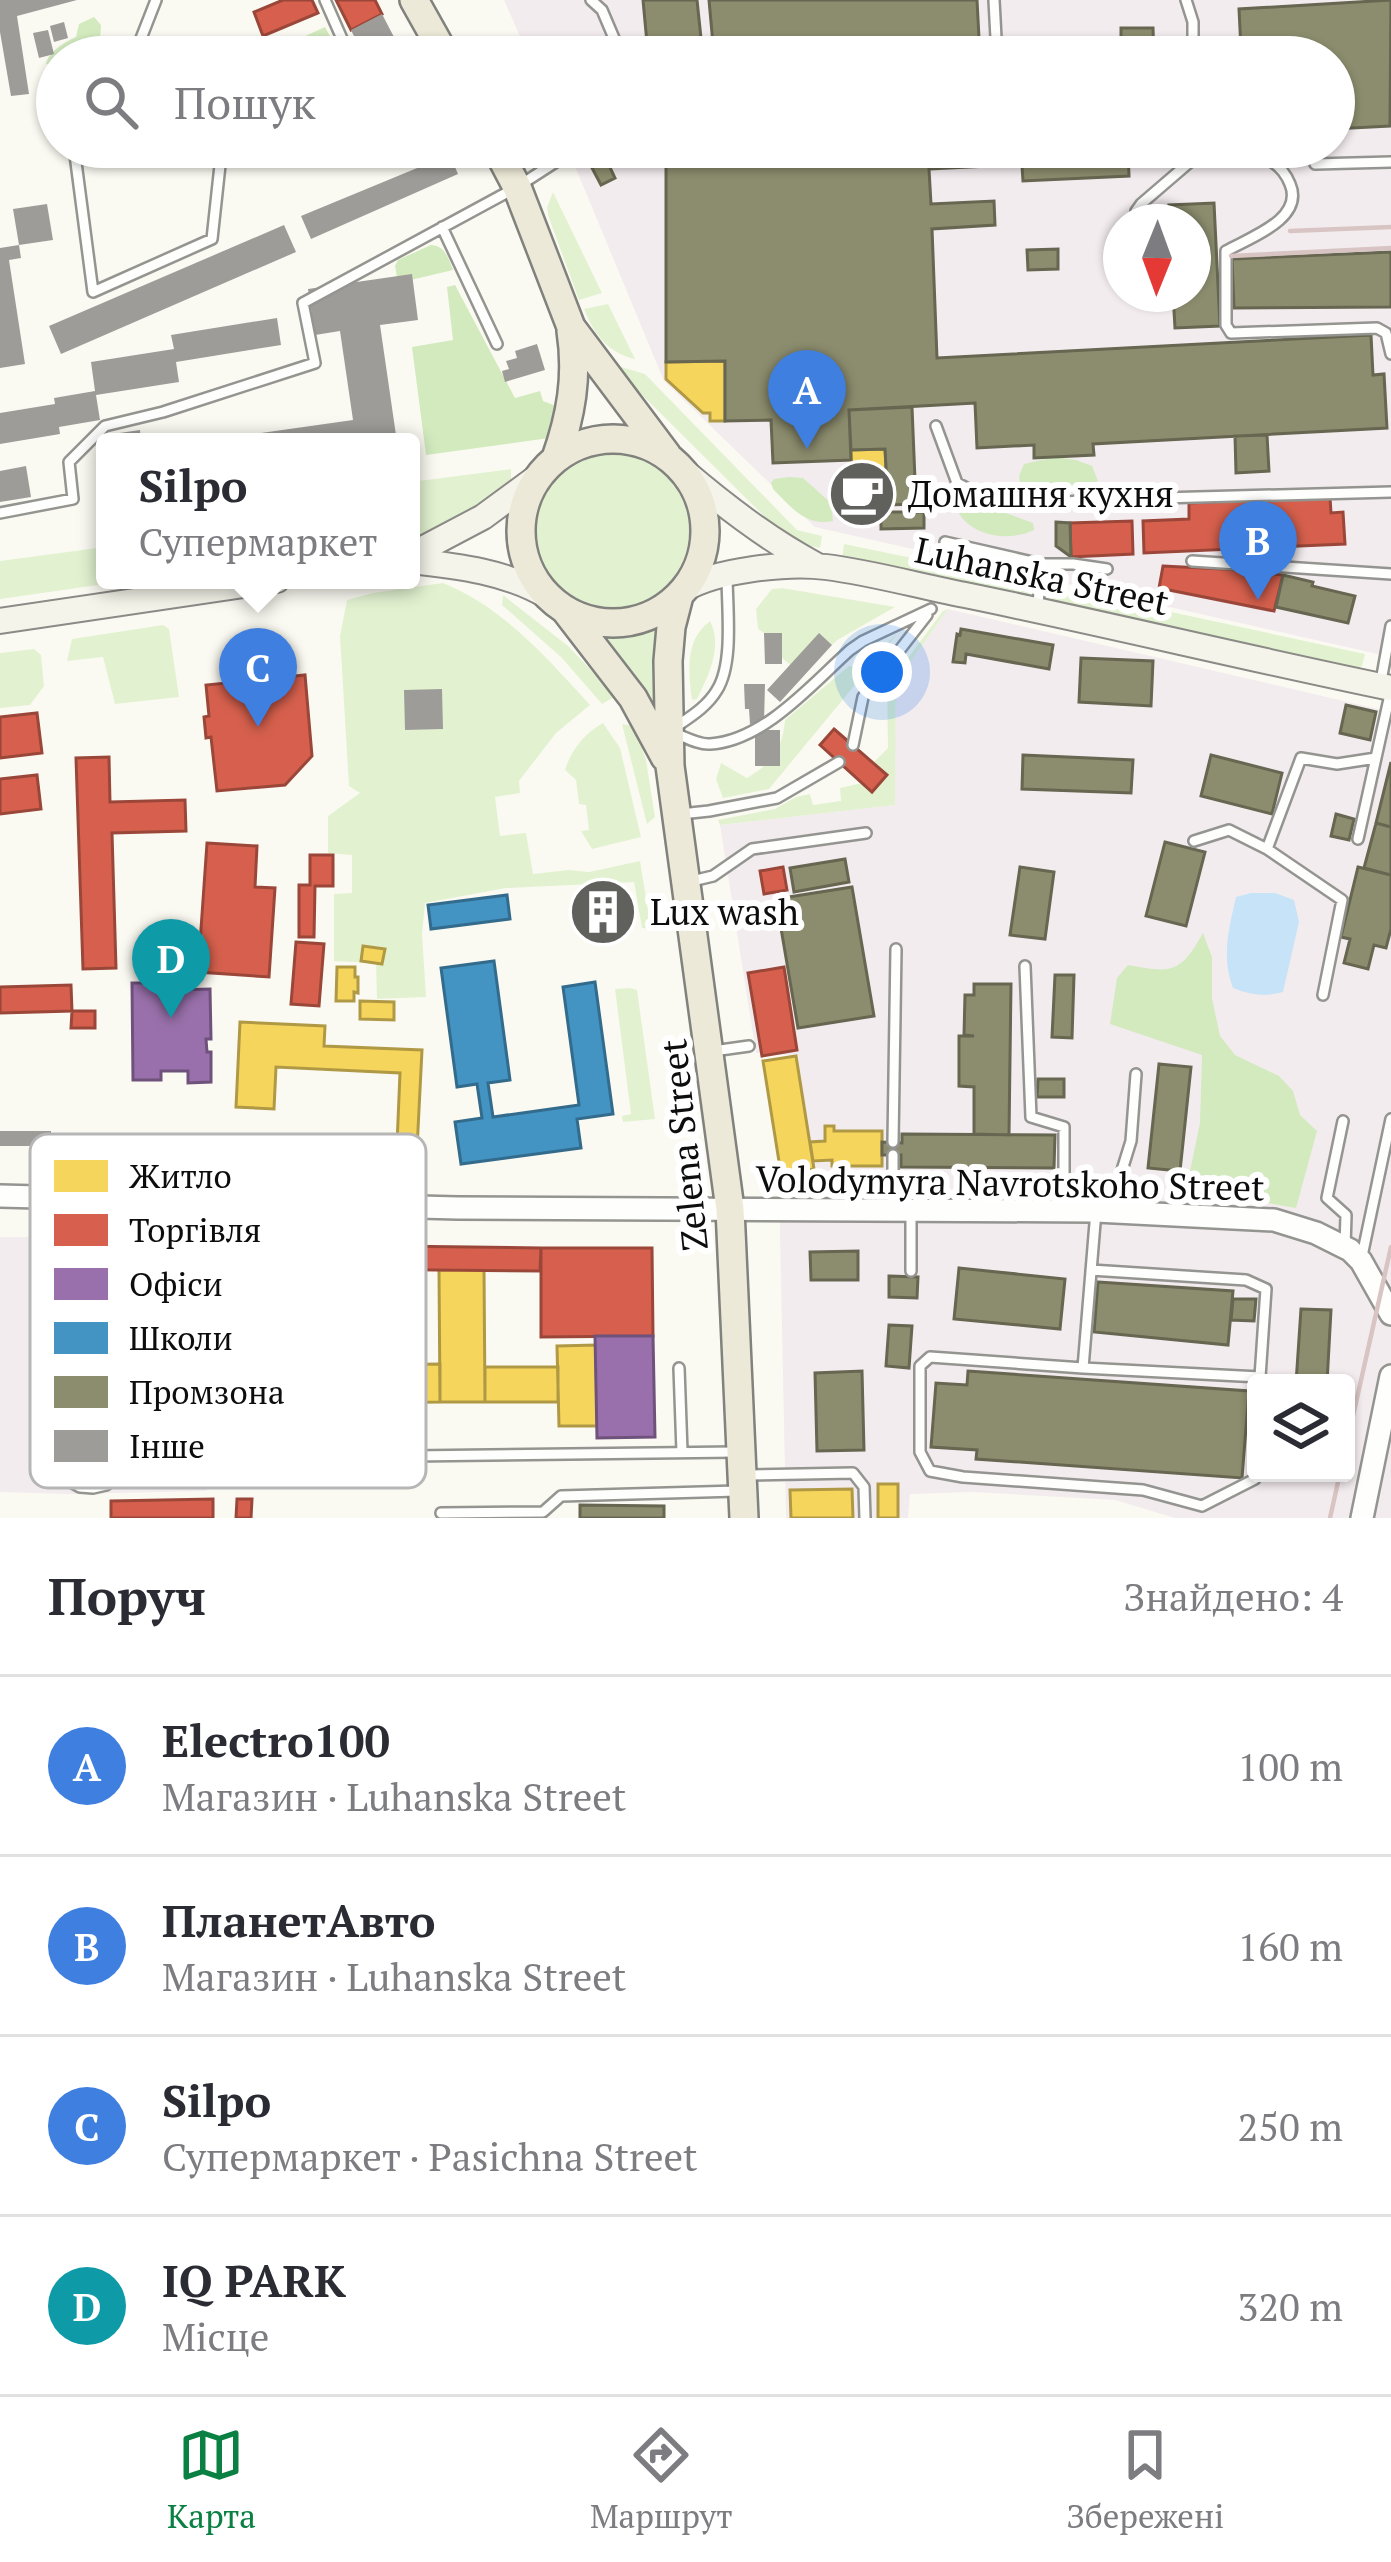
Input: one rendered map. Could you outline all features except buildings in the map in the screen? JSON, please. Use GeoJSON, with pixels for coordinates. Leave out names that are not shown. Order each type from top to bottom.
{"type":"FeatureCollection","features":[{"type":"Feature","properties":{"kind":"main road"},"geometry":{"type":"LineString","coordinates":[[414,0],[434,36]]}},
{"type":"Feature","properties":{"kind":"main road"},"geometry":{"type":"LineString","coordinates":[[420,559],[534,587],[592,620],[628,621],[657,611],[681,593],[701,559],[705,529],[697,494],[571,327],[507,168]]}},
{"type":"Feature","properties":{"kind":"main road"},"geometry":{"type":"LineString","coordinates":[[557,603],[529,567],[521,538],[523,507],[569,413],[574,385],[571,327]]}},
{"type":"Feature","properties":{"kind":"main road"},"geometry":{"type":"LineString","coordinates":[[420,552],[483,517],[586,443],[614,440],[640,445],[677,465]]}},
{"type":"Feature","properties":{"kind":"main road","name":"Luhanska Street"},"geometry":{"type":"LineString","coordinates":[[677,465],[767,536],[819,566],[938,600],[1038,610],[1387,688]]}},
{"type":"Feature","properties":{"kind":"main road","name":"Luhanska Street"},"geometry":{"type":"LineString","coordinates":[[681,593],[697,581],[727,573],[819,566]]}},
{"type":"Feature","properties":{"kind":"main road"},"geometry":{"type":"LineString","coordinates":[[0,621],[216,589]]}},
{"type":"Feature","properties":{"kind":"main road","name":"Zelena Street"},"geometry":{"type":"LineString","coordinates":[[681,593],[671,627],[670,766],[730,1209],[742,1484]]}},
{"type":"Feature","properties":{"kind":"main road","name":"Zelena Street"},"geometry":{"type":"LineString","coordinates":[[557,603],[633,698],[670,766]]}},
{"type":"Feature","properties":{"kind":"street","name":"Volodymyra Navrotskoho Street"},"geometry":{"type":"LineString","coordinates":[[0,1196],[30,1196]]}},
{"type":"Feature","properties":{"kind":"street","name":"Volodymyra Navrotskoho Street"},"geometry":{"type":"LineString","coordinates":[[426,1207],[1096,1211],[1274,1220],[1316,1233],[1353,1254]]}},
{"type":"Feature","properties":{"kind":"street"},"geometry":{"type":"LineString","coordinates":[[1353,1254],[1391,1314]]}},
{"type":"Feature","properties":{"kind":"street"},"geometry":{"type":"LineString","coordinates":[[1362,1518],[1391,1376]]}},
{"type":"Feature","properties":{"kind":"lane"},"geometry":{"type":"LineString","coordinates":[[142,36],[156,0]]}},
{"type":"Feature","properties":{"kind":"lane"},"geometry":{"type":"LineString","coordinates":[[325,0],[341,36]]}},
{"type":"Feature","properties":{"kind":"lane"},"geometry":{"type":"LineString","coordinates":[[591,0],[602,10],[613,36]]}},
{"type":"Feature","properties":{"kind":"lane"},"geometry":{"type":"LineString","coordinates":[[602,10],[612,0]]}},
{"type":"Feature","properties":{"kind":"lane"},"geometry":{"type":"LineString","coordinates":[[994,0],[996,36]]}},
{"type":"Feature","properties":{"kind":"lane"},"geometry":{"type":"LineString","coordinates":[[1186,0],[1193,36]]}},
{"type":"Feature","properties":{"kind":"lane"},"geometry":{"type":"LineString","coordinates":[[1355,163],[1391,162]]}},
{"type":"Feature","properties":{"kind":"lane"},"geometry":{"type":"LineString","coordinates":[[77,168],[93,292],[212,239],[220,168]]}},
{"type":"Feature","properties":{"kind":"lane"},"geometry":{"type":"LineString","coordinates":[[98,433],[105,426],[315,363],[303,303],[546,168]]}},
{"type":"Feature","properties":{"kind":"lane"},"geometry":{"type":"LineString","coordinates":[[1141,204],[1178,168]]}},
{"type":"Feature","properties":{"kind":"lane"},"geometry":{"type":"LineString","coordinates":[[1279,168],[1294,190],[1289,208],[1277,223],[1226,251],[1226,326],[1231,333],[1377,328],[1386,333],[1391,354]]}},
{"type":"Feature","properties":{"kind":"lane"},"geometry":{"type":"LineString","coordinates":[[442,226],[496,344]]}},
{"type":"Feature","properties":{"kind":"lane"},"geometry":{"type":"LineString","coordinates":[[936,426],[957,483],[998,504],[1391,491]]}},
{"type":"Feature","properties":{"kind":"lane"},"geometry":{"type":"LineString","coordinates":[[0,513],[73,500],[69,462],[96,435]]}},
{"type":"Feature","properties":{"kind":"lane"},"geometry":{"type":"LineString","coordinates":[[946,542],[1041,564],[1107,569]]}},
{"type":"Feature","properties":{"kind":"lane"},"geometry":{"type":"LineString","coordinates":[[1192,560],[1391,574]]}},
{"type":"Feature","properties":{"kind":"lane"},"geometry":{"type":"LineString","coordinates":[[1038,610],[1041,564]]}},
{"type":"Feature","properties":{"kind":"lane"},"geometry":{"type":"LineString","coordinates":[[669,731],[697,712],[723,679],[727,573]]}},
{"type":"Feature","properties":{"kind":"lane"},"geometry":{"type":"LineString","coordinates":[[669,731],[707,745],[770,722],[863,640],[938,600]]}},
{"type":"Feature","properties":{"kind":"lane"},"geometry":{"type":"LineString","coordinates":[[853,745],[863,697],[938,600]]}},
{"type":"Feature","properties":{"kind":"lane"},"geometry":{"type":"LineString","coordinates":[[1358,839],[1387,688],[1391,626]]}},
{"type":"Feature","properties":{"kind":"lane"},"geometry":{"type":"LineString","coordinates":[[1267,849],[1300,758],[1337,764],[1376,758]]}},
{"type":"Feature","properties":{"kind":"lane"},"geometry":{"type":"LineString","coordinates":[[677,814],[777,798],[839,762]]}},
{"type":"Feature","properties":{"kind":"lane"},"geometry":{"type":"LineString","coordinates":[[1194,841],[1229,830],[1267,849],[1342,900],[1323,994]]}},
{"type":"Feature","properties":{"kind":"lane"},"geometry":{"type":"LineString","coordinates":[[688,882],[712,876],[752,849],[866,833]]}},
{"type":"Feature","properties":{"kind":"lane"},"geometry":{"type":"LineString","coordinates":[[893,1142],[896,950]]}},
{"type":"Feature","properties":{"kind":"lane"},"geometry":{"type":"LineString","coordinates":[[1024,966],[1031,1117],[1064,1127],[1064,1211]]}},
{"type":"Feature","properties":{"kind":"lane"},"geometry":{"type":"LineString","coordinates":[[710,1052],[749,1046]]}},
{"type":"Feature","properties":{"kind":"lane"},"geometry":{"type":"LineString","coordinates":[[1122,1213],[1122,1170],[1131,1141],[1136,1074]]}},
{"type":"Feature","properties":{"kind":"lane"},"geometry":{"type":"LineString","coordinates":[[1353,1254],[1391,1119]]}},
{"type":"Feature","properties":{"kind":"lane"},"geometry":{"type":"LineString","coordinates":[[1343,1121],[1327,1198],[1346,1215],[1353,1254]]}},
{"type":"Feature","properties":{"kind":"lane"},"geometry":{"type":"LineString","coordinates":[[893,1155],[911,1271]]}},
{"type":"Feature","properties":{"kind":"lane"},"geometry":{"type":"LineString","coordinates":[[1083,1368],[1096,1211]]}},
{"type":"Feature","properties":{"kind":"lane"},"geometry":{"type":"LineString","coordinates":[[1091,1270],[1246,1280],[1266,1289],[1260,1374]]}},
{"type":"Feature","properties":{"kind":"lane"},"geometry":{"type":"LineString","coordinates":[[1247,1379],[930,1357],[920,1366],[920,1452],[930,1471],[1143,1490],[1202,1512],[1251,1482]]}},
{"type":"Feature","properties":{"kind":"lane"},"geometry":{"type":"LineString","coordinates":[[679,1368],[682,1452]]}},
{"type":"Feature","properties":{"kind":"lane"},"geometry":{"type":"LineString","coordinates":[[426,1456],[682,1452],[742,1484]]}},
{"type":"Feature","properties":{"kind":"lane"},"geometry":{"type":"LineString","coordinates":[[441,1513],[543,1511],[561,1496],[853,1473],[864,1487],[865,1518]]}},
{"type":"Feature","properties":{"kind":"shaded area"},"geometry":{"type":"Polygon","coordinates":[[[504,0],[1391,0],[1391,657],[815,527],[664,381],[576,168],[1355,168],[1355,36],[520,36],[504,0]]]}},
{"type":"Feature","properties":{"kind":"shaded area"},"geometry":{"type":"Polygon","coordinates":[[[948,609],[1391,712],[1391,1518],[1175,1518],[1115,1500],[971,1492],[910,1494],[908,1518],[786,1518],[779,1185],[814,1168],[796,1056],[756,1053],[720,825],[894,805],[896,682],[948,609]]]}},
{"type":"Feature","properties":{"kind":"shaded area"},"geometry":{"type":"Polygon","coordinates":[[[0,1237],[30,1237],[30,1488],[207,1491],[0,1492],[0,1237]]]}},
{"type":"Feature","properties":{"kind":"green space"},"geometry":{"type":"Polygon","coordinates":[[[94,17],[101,25],[100,36],[76,36],[79,24],[94,17]]]}},
{"type":"Feature","properties":{"kind":"green space"},"geometry":{"type":"Polygon","coordinates":[[[325,27],[330,36],[305,36],[325,27]]]}},
{"type":"Feature","properties":{"kind":"green space"},"geometry":{"type":"Polygon","coordinates":[[[553,192],[602,293],[579,300],[549,218],[553,192]]]}},
{"type":"Feature","properties":{"kind":"green space"},"geometry":{"type":"Polygon","coordinates":[[[431,245],[443,250],[453,270],[398,283],[398,260],[431,245]]]}},
{"type":"Feature","properties":{"kind":"green space"},"geometry":{"type":"Polygon","coordinates":[[[455,285],[515,398],[540,391],[543,401],[556,406],[564,395],[549,438],[426,455],[412,347],[453,340],[447,287],[455,285]]]}},
{"type":"Feature","properties":{"kind":"green space"},"geometry":{"type":"Polygon","coordinates":[[[608,304],[635,359],[603,341],[584,309],[608,304]]]}},
{"type":"Feature","properties":{"kind":"green space"},"geometry":{"type":"Polygon","coordinates":[[[611,364],[645,374],[797,530],[822,536],[820,548],[801,544],[778,530],[611,364]]]}},
{"type":"Feature","properties":{"kind":"green space"},"geometry":{"type":"Polygon","coordinates":[[[612,454],[642,460],[667,476],[683,501],[689,531],[683,561],[667,586],[642,602],[612,608],[582,602],[557,586],[541,561],[535,531],[541,501],[557,476],[582,460],[612,454]]]}},
{"type":"Feature","properties":{"kind":"green space"},"geometry":{"type":"Polygon","coordinates":[[[1055,457],[1092,466],[1098,481],[1043,497],[1021,491],[1019,476],[1024,464],[1055,457]]]}},
{"type":"Feature","properties":{"kind":"green space"},"geometry":{"type":"Polygon","coordinates":[[[511,469],[511,485],[488,502],[420,535],[420,481],[511,469]]]}},
{"type":"Feature","properties":{"kind":"green space"},"geometry":{"type":"Polygon","coordinates":[[[803,478],[831,503],[833,521],[807,518],[773,489],[774,479],[803,478]]]}},
{"type":"Feature","properties":{"kind":"green space"},"geometry":{"type":"Polygon","coordinates":[[[959,501],[1033,523],[1034,530],[1000,536],[978,530],[961,516],[955,506],[959,501]]]}},
{"type":"Feature","properties":{"kind":"green space"},"geometry":{"type":"Polygon","coordinates":[[[844,544],[1034,583],[1029,595],[1022,597],[842,560],[844,544]]]}},
{"type":"Feature","properties":{"kind":"green space"},"geometry":{"type":"Polygon","coordinates":[[[96,548],[96,585],[0,599],[0,561],[96,548]]]}},
{"type":"Feature","properties":{"kind":"green space"},"geometry":{"type":"Polygon","coordinates":[[[443,583],[485,606],[540,652],[590,705],[556,733],[519,781],[520,793],[495,797],[500,836],[526,833],[533,874],[589,872],[640,861],[651,929],[642,928],[634,882],[506,888],[425,903],[426,997],[377,999],[376,963],[334,961],[334,894],[352,893],[352,855],[328,853],[328,816],[360,793],[349,786],[340,636],[347,600],[443,583]]]}},
{"type":"Feature","properties":{"kind":"green space"},"geometry":{"type":"Polygon","coordinates":[[[1051,586],[1365,654],[1357,669],[1058,606],[1049,594],[1051,586]]]}},
{"type":"Feature","properties":{"kind":"green space"},"geometry":{"type":"Polygon","coordinates":[[[772,589],[895,607],[839,639],[799,672],[782,658],[782,633],[758,629],[756,609],[772,589]]]}},
{"type":"Feature","properties":{"kind":"green space"},"geometry":{"type":"Polygon","coordinates":[[[503,595],[568,646],[616,696],[602,704],[561,657],[502,605],[503,595]]]}},
{"type":"Feature","properties":{"kind":"green space"},"geometry":{"type":"Polygon","coordinates":[[[948,609],[896,682],[895,805],[720,825],[718,820],[775,809],[796,797],[810,794],[813,805],[841,801],[840,788],[862,783],[871,791],[873,763],[888,748],[887,686],[948,609]]]}},
{"type":"Feature","properties":{"kind":"green space"},"geometry":{"type":"Polygon","coordinates":[[[710,621],[713,660],[697,699],[692,700],[692,647],[710,621]]]}},
{"type":"Feature","properties":{"kind":"green space"},"geometry":{"type":"Polygon","coordinates":[[[660,623],[657,719],[597,637],[622,636],[660,623]]]}},
{"type":"Feature","properties":{"kind":"green space"},"geometry":{"type":"Polygon","coordinates":[[[163,625],[169,629],[179,697],[115,704],[103,657],[67,661],[72,639],[163,625]]]}},
{"type":"Feature","properties":{"kind":"green space"},"geometry":{"type":"Polygon","coordinates":[[[897,634],[769,789],[723,798],[716,779],[721,763],[747,778],[756,772],[779,747],[785,720],[849,666],[860,667],[897,634]]]}},
{"type":"Feature","properties":{"kind":"green space"},"geometry":{"type":"Polygon","coordinates":[[[34,649],[41,655],[44,686],[30,705],[0,708],[0,653],[34,649]]]}},
{"type":"Feature","properties":{"kind":"green space"},"geometry":{"type":"Polygon","coordinates":[[[603,723],[620,748],[641,837],[592,849],[581,831],[589,830],[586,805],[579,804],[576,780],[565,770],[580,743],[603,723]]]}},
{"type":"Feature","properties":{"kind":"green space"},"geometry":{"type":"Polygon","coordinates":[[[622,724],[634,726],[646,760],[655,817],[647,824],[622,724]]]}},
{"type":"Feature","properties":{"kind":"green space"},"geometry":{"type":"Polygon","coordinates":[[[1203,933],[1212,957],[1212,998],[1220,1036],[1235,1055],[1279,1076],[1293,1091],[1300,1115],[1317,1131],[1296,1208],[1228,1196],[1172,1197],[1189,1176],[1200,1123],[1202,1055],[1110,1024],[1117,978],[1128,965],[1173,967],[1188,956],[1203,933]]]}},
{"type":"Feature","properties":{"kind":"green space"},"geometry":{"type":"Polygon","coordinates":[[[615,989],[637,990],[655,1119],[623,1122],[622,1116],[631,1114],[615,989]]]}},
{"type":"Feature","properties":{"kind":"water"},"geometry":{"type":"Polygon","coordinates":[[[1275,893],[1294,900],[1299,922],[1283,992],[1258,995],[1233,988],[1229,976],[1227,954],[1236,897],[1275,893]]]}},
{"type":"Feature","properties":{"kind":"railway"},"geometry":{"type":"LineString","coordinates":[[1290,231],[1391,227]]}},
{"type":"Feature","properties":{"kind":"railway"},"geometry":{"type":"LineString","coordinates":[[1231,256],[1391,248]]}},
{"type":"Feature","properties":{"kind":"railway"},"geometry":{"type":"LineString","coordinates":[[1355,1407],[1391,1247]]}},
{"type":"Feature","properties":{"kind":"railway"},"geometry":{"type":"LineString","coordinates":[[1330,1518],[1338,1482]]}},
{"type":"Feature","properties":{"kind":"place","name":"Electro100"},"geometry":{"type":"Point","coordinates":[807,449]}},
{"type":"Feature","properties":{"kind":"place","name":"Домашня кухня"},"geometry":{"type":"Point","coordinates":[862,494]}},
{"type":"Feature","properties":{"kind":"place","name":"ПланетАвто"},"geometry":{"type":"Point","coordinates":[1258,600]}},
{"type":"Feature","properties":{"kind":"place","name":"Silpo"},"geometry":{"type":"Point","coordinates":[258,727]}},
{"type":"Feature","properties":{"kind":"place","name":"Lux wash"},"geometry":{"type":"Point","coordinates":[603,912]}},
{"type":"Feature","properties":{"kind":"place","name":"IQ PARK"},"geometry":{"type":"Point","coordinates":[171,1018]}}]}
